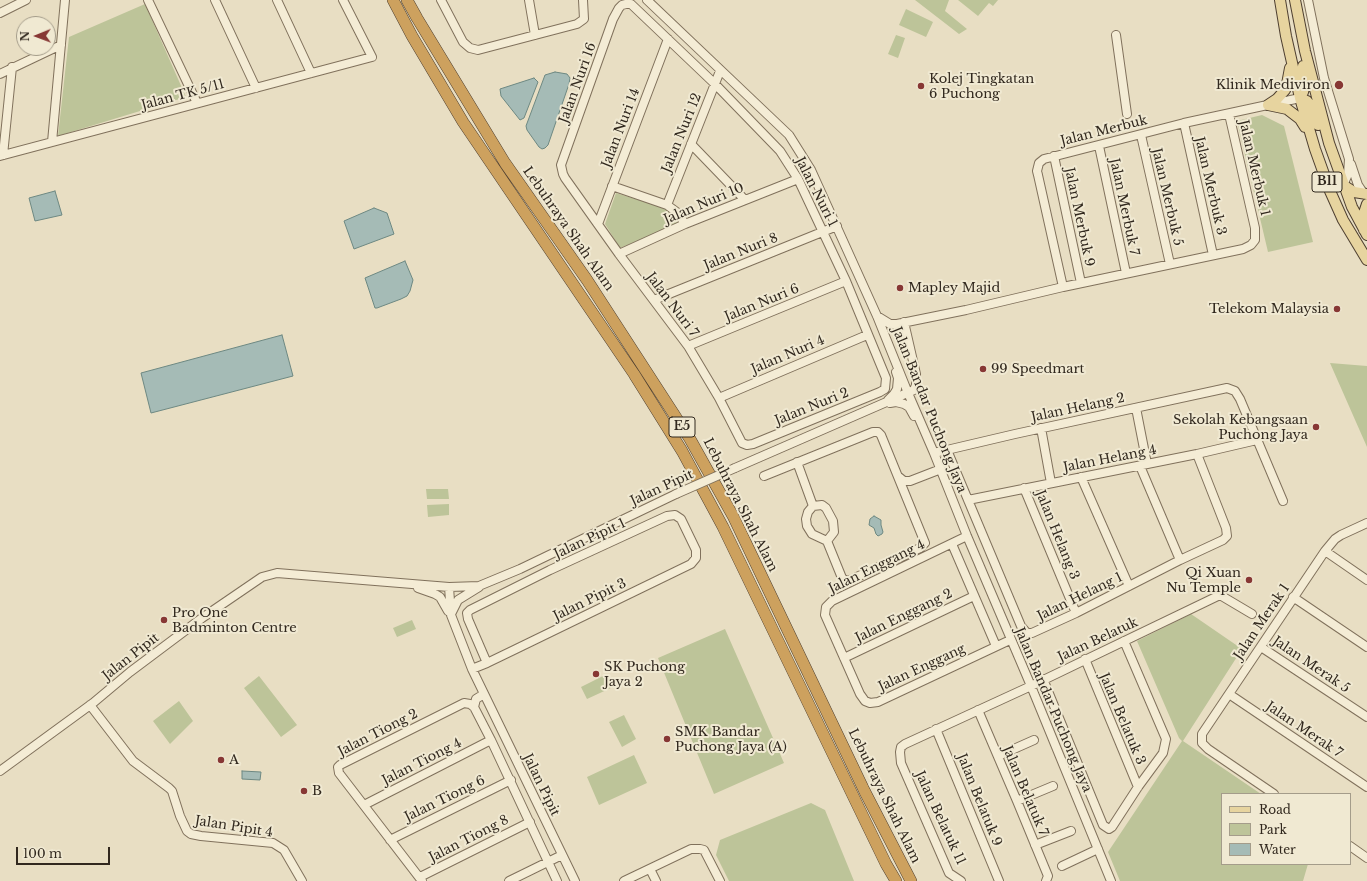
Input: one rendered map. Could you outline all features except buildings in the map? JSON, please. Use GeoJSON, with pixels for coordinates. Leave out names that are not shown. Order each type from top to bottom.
{"type":"FeatureCollection","features":[{"type":"Feature","properties":{"kind":"highway","name":"Lebuhraya Shah Alam"},"geometry":{"type":"LineString","coordinates":[[393,0],[412,36],[464,122],[634,374],[682,451],[723,527],[896,881]]}},
{"type":"Feature","properties":{"kind":"highway","name":"Lebuhraya Shah Alam"},"geometry":{"type":"LineString","coordinates":[[407,0],[416,18],[505,163],[587,280],[690,439],[733,516],[865,792],[911,881]]}},
{"type":"Feature","properties":{"kind":"main road","name":"B11"},"geometry":{"type":"LineString","coordinates":[[1280,0],[1291,61],[1315,149],[1330,191],[1343,220],[1367,260]]}},
{"type":"Feature","properties":{"kind":"main road","name":"B11"},"geometry":{"type":"LineString","coordinates":[[1295,0],[1304,51],[1328,143],[1352,207],[1366,232]]}},
{"type":"Feature","properties":{"kind":"main road"},"geometry":{"type":"LineString","coordinates":[[1304,51],[1303,58],[1305,84],[1304,92],[1300,98],[1307,101],[1311,106],[1321,132],[1328,143]]}},
{"type":"Feature","properties":{"kind":"main road"},"geometry":{"type":"LineString","coordinates":[[1268,105],[1277,99],[1285,90],[1291,61]]}},
{"type":"Feature","properties":{"kind":"main road"},"geometry":{"type":"LineString","coordinates":[[1268,105],[1287,109],[1295,114],[1305,127],[1315,149]]}},
{"type":"Feature","properties":{"kind":"main road"},"geometry":{"type":"LineString","coordinates":[[1343,185],[1366,197],[1364,213],[1366,232]]}},
{"type":"Feature","properties":{"kind":"street"},"geometry":{"type":"LineString","coordinates":[[0,13],[26,0]]}},
{"type":"Feature","properties":{"kind":"street"},"geometry":{"type":"LineString","coordinates":[[52,142],[65,0]]}},
{"type":"Feature","properties":{"kind":"street"},"geometry":{"type":"LineString","coordinates":[[148,0],[196,103]]}},
{"type":"Feature","properties":{"kind":"street"},"geometry":{"type":"LineString","coordinates":[[215,0],[256,88]]}},
{"type":"Feature","properties":{"kind":"street"},"geometry":{"type":"LineString","coordinates":[[278,0],[311,73]]}},
{"type":"Feature","properties":{"kind":"street","name":"Jalan TK 5/11"},"geometry":{"type":"LineString","coordinates":[[2,155],[372,57],[343,0]]}},
{"type":"Feature","properties":{"kind":"street"},"geometry":{"type":"LineString","coordinates":[[441,0],[463,42],[470,48],[478,50],[577,24],[584,19],[582,0]]}},
{"type":"Feature","properties":{"kind":"street"},"geometry":{"type":"LineString","coordinates":[[530,0],[535,35]]}},
{"type":"Feature","properties":{"kind":"street","name":"Jalan Bandar Puchong Jaya"},"geometry":{"type":"LineString","coordinates":[[647,0],[789,135],[811,170],[877,316],[1111,881]]}},
{"type":"Feature","properties":{"kind":"street"},"geometry":{"type":"LineString","coordinates":[[1308,0],[1324,78],[1358,185],[1366,197]]}},
{"type":"Feature","properties":{"kind":"street","name":"Jalan Nuri 1"},"geometry":{"type":"LineString","coordinates":[[631,4],[715,84],[780,150],[798,179],[846,281],[886,378],[885,388],[880,392]]}},
{"type":"Feature","properties":{"kind":"street","name":"Jalan Nuri 16"},"geometry":{"type":"LineString","coordinates":[[565,178],[561,165],[613,19],[622,6],[631,4]]}},
{"type":"Feature","properties":{"kind":"street"},"geometry":{"type":"LineString","coordinates":[[1116,35],[1127,114]]}},
{"type":"Feature","properties":{"kind":"street","name":"Jalan Nuri 14"},"geometry":{"type":"LineString","coordinates":[[598,224],[668,40]]}},
{"type":"Feature","properties":{"kind":"street"},"geometry":{"type":"LineString","coordinates":[[0,74],[61,45]]}},
{"type":"Feature","properties":{"kind":"street"},"geometry":{"type":"LineString","coordinates":[[2,155],[12,68]]}},
{"type":"Feature","properties":{"kind":"street","name":"Jalan Nuri 12"},"geometry":{"type":"LineString","coordinates":[[667,205],[720,71]]}},
{"type":"Feature","properties":{"kind":"street","name":"Jalan Merbuk"},"geometry":{"type":"LineString","coordinates":[[1063,287],[1037,171],[1041,160],[1184,124],[1300,98]]}},
{"type":"Feature","properties":{"kind":"street","name":"Jalan Merbuk 1"},"geometry":{"type":"LineString","coordinates":[[1213,255],[1243,249],[1251,245],[1255,240],[1256,228],[1229,114]]}},
{"type":"Feature","properties":{"kind":"street","name":"Jalan Merbuk 3"},"geometry":{"type":"LineString","coordinates":[[1184,124],[1213,255]]}},
{"type":"Feature","properties":{"kind":"street","name":"Jalan Merbuk 5"},"geometry":{"type":"LineString","coordinates":[[1141,135],[1170,264]]}},
{"type":"Feature","properties":{"kind":"street"},"geometry":{"type":"LineString","coordinates":[[691,144],[745,200]]}},
{"type":"Feature","properties":{"kind":"street","name":"Jalan Merbuk 7"},"geometry":{"type":"LineString","coordinates":[[1098,146],[1126,273]]}},
{"type":"Feature","properties":{"kind":"street","name":"Jalan Merbuk 9"},"geometry":{"type":"LineString","coordinates":[[1054,156],[1081,283]]}},
{"type":"Feature","properties":{"kind":"street"},"geometry":{"type":"LineString","coordinates":[[1343,185],[1348,174],[1349,159]]}},
{"type":"Feature","properties":{"kind":"street","name":"Jalan Nuri 7"},"geometry":{"type":"LineString","coordinates":[[565,178],[619,254],[688,346],[719,398],[742,443],[748,445],[753,444]]}},
{"type":"Feature","properties":{"kind":"street","name":"Jalan Nuri 10"},"geometry":{"type":"LineString","coordinates":[[619,254],[685,224],[798,179]]}},
{"type":"Feature","properties":{"kind":"street"},"geometry":{"type":"LineString","coordinates":[[612,186],[667,205],[678,213],[685,224]]}},
{"type":"Feature","properties":{"kind":"street","name":"Jalan Nuri 8"},"geometry":{"type":"LineString","coordinates":[[654,300],[837,226]]}},
{"type":"Feature","properties":{"kind":"street"},"geometry":{"type":"LineString","coordinates":[[877,316],[890,324],[904,322],[966,310],[1063,287],[1213,255]]}},
{"type":"Feature","properties":{"kind":"street","name":"Jalan Nuri 6"},"geometry":{"type":"LineString","coordinates":[[688,346],[846,281]]}},
{"type":"Feature","properties":{"kind":"street"},"geometry":{"type":"LineString","coordinates":[[904,322],[917,379],[914,390],[908,393]]}},
{"type":"Feature","properties":{"kind":"street","name":"Jalan Nuri 4"},"geometry":{"type":"LineString","coordinates":[[719,398],[867,334]]}},
{"type":"Feature","properties":{"kind":"street"},"geometry":{"type":"LineString","coordinates":[[885,403],[897,389],[898,378],[894,359]]}},
{"type":"Feature","properties":{"kind":"street","name":"Jalan Helang 2"},"geometry":{"type":"LineString","coordinates":[[933,449],[947,450],[1227,388],[1231,389],[1238,395],[1257,440]]}},
{"type":"Feature","properties":{"kind":"street","name":"Jalan Nuri 2"},"geometry":{"type":"LineString","coordinates":[[753,444],[880,392]]}},
{"type":"Feature","properties":{"kind":"street","name":"Jalan Pipit"},"geometry":{"type":"LineString","coordinates":[[0,771],[90,705],[130,672],[202,618],[262,577],[278,573],[449,587],[479,586],[514,572],[676,494],[908,393]]}},
{"type":"Feature","properties":{"kind":"street","name":"Jalan Pipit"},"geometry":{"type":"LineString","coordinates":[[885,403],[896,402],[904,404],[909,408],[933,449]]}},
{"type":"Feature","properties":{"kind":"street"},"geometry":{"type":"LineString","coordinates":[[1136,408],[1143,465],[1180,560]]}},
{"type":"Feature","properties":{"kind":"street"},"geometry":{"type":"LineString","coordinates":[[1041,428],[1051,483]]}},
{"type":"Feature","properties":{"kind":"street"},"geometry":{"type":"LineString","coordinates":[[764,476],[873,432],[878,432],[881,435],[925,543],[920,548],[845,580],[842,578],[827,541],[812,534],[807,526],[806,520],[808,512],[813,506],[822,505],[826,508],[832,521],[834,532],[827,541]]}},
{"type":"Feature","properties":{"kind":"street"},"geometry":{"type":"LineString","coordinates":[[1257,440],[1283,502]]}},
{"type":"Feature","properties":{"kind":"street","name":"Jalan Helang 4"},"geometry":{"type":"LineString","coordinates":[[968,500],[1196,454],[1257,440]]}},
{"type":"Feature","properties":{"kind":"street","name":"Jalan Helang 1"},"geometry":{"type":"LineString","coordinates":[[947,450],[1021,626],[1027,632],[1032,633],[1037,632],[1223,540],[1227,536],[1226,528],[1196,454]]}},
{"type":"Feature","properties":{"kind":"street"},"geometry":{"type":"LineString","coordinates":[[797,462],[813,506]]}},
{"type":"Feature","properties":{"kind":"street"},"geometry":{"type":"LineString","coordinates":[[899,477],[904,481],[910,481],[940,469]]}},
{"type":"Feature","properties":{"kind":"street"},"geometry":{"type":"LineString","coordinates":[[1081,477],[1129,586]]}},
{"type":"Feature","properties":{"kind":"street"},"geometry":{"type":"LineString","coordinates":[[906,494],[906,487],[910,481]]}},
{"type":"Feature","properties":{"kind":"street","name":"Jalan Helang 3"},"geometry":{"type":"LineString","coordinates":[[1024,488],[1076,613]]}},
{"type":"Feature","properties":{"kind":"street","name":"Jalan Pipit 1"},"geometry":{"type":"LineString","coordinates":[[487,663],[467,616],[470,610],[668,516],[675,515],[681,519],[690,537]]}},
{"type":"Feature","properties":{"kind":"street","name":"Jalan Merak 1"},"geometry":{"type":"LineString","coordinates":[[1273,793],[1208,749],[1202,743],[1202,734],[1293,597],[1335,539],[1367,523]]}},
{"type":"Feature","properties":{"kind":"street","name":"Jalan Enggang 4"},"geometry":{"type":"LineString","coordinates":[[844,658],[825,615],[828,604],[967,536]]}},
{"type":"Feature","properties":{"kind":"street","name":"Jalan Pipit 3"},"geometry":{"type":"LineString","coordinates":[[472,669],[691,564],[696,558],[696,550],[690,537]]}},
{"type":"Feature","properties":{"kind":"street"},"geometry":{"type":"LineString","coordinates":[[952,544],[996,646]]}},
{"type":"Feature","properties":{"kind":"street"},"geometry":{"type":"LineString","coordinates":[[1325,552],[1367,580]]}},
{"type":"Feature","properties":{"kind":"street"},"geometry":{"type":"LineString","coordinates":[[408,584],[440,597],[451,615]]}},
{"type":"Feature","properties":{"kind":"street"},"geometry":{"type":"LineString","coordinates":[[451,615],[458,600],[479,586]]}},
{"type":"Feature","properties":{"kind":"street","name":"Jalan Pipit"},"geometry":{"type":"LineString","coordinates":[[449,587],[451,615],[472,669],[575,881]]}},
{"type":"Feature","properties":{"kind":"street","name":"Jalan Belatuk"},"geometry":{"type":"LineString","coordinates":[[901,762],[900,752],[901,747],[904,744],[1031,686],[1220,595],[1252,614]]}},
{"type":"Feature","properties":{"kind":"street","name":"Jalan Enggang 2"},"geometry":{"type":"LineString","coordinates":[[844,658],[974,596]]}},
{"type":"Feature","properties":{"kind":"street"},"geometry":{"type":"LineString","coordinates":[[1293,597],[1367,647]]}},
{"type":"Feature","properties":{"kind":"street","name":"Jalan Enggang"},"geometry":{"type":"LineString","coordinates":[[844,658],[863,698],[870,703],[874,703],[1010,640]]}},
{"type":"Feature","properties":{"kind":"street"},"geometry":{"type":"LineString","coordinates":[[1044,679],[1103,825],[1109,829],[1112,827],[1138,787],[1163,753],[1166,739],[1124,641]]}},
{"type":"Feature","properties":{"kind":"street","name":"Jalan Merak 5"},"geometry":{"type":"LineString","coordinates":[[1261,646],[1367,717]]}},
{"type":"Feature","properties":{"kind":"street","name":"Jalan Belatuk 3"},"geometry":{"type":"LineString","coordinates":[[1085,659],[1138,787]]}},
{"type":"Feature","properties":{"kind":"street"},"geometry":{"type":"LineString","coordinates":[[484,694],[476,699],[472,705],[491,740],[557,881]]}},
{"type":"Feature","properties":{"kind":"street","name":"Jalan Merak 7"},"geometry":{"type":"LineString","coordinates":[[1229,694],[1367,787]]}},
{"type":"Feature","properties":{"kind":"street","name":"Jalan Tiong 2"},"geometry":{"type":"LineString","coordinates":[[421,879],[339,773],[338,767],[464,703],[472,705]]}},
{"type":"Feature","properties":{"kind":"street","name":"Jalan Pipit 4"},"geometry":{"type":"LineString","coordinates":[[90,705],[133,761],[169,788],[172,792],[184,828],[190,834],[273,844],[284,850],[302,881]]}},
{"type":"Feature","properties":{"kind":"street","name":"Jalan Belatuk 7"},"geometry":{"type":"LineString","coordinates":[[978,710],[1048,876],[1046,881]]}},
{"type":"Feature","properties":{"kind":"street","name":"Jalan Belatuk 9"},"geometry":{"type":"LineString","coordinates":[[936,729],[999,881]]}},
{"type":"Feature","properties":{"kind":"street","name":"Jalan Tiong 4"},"geometry":{"type":"LineString","coordinates":[[364,805],[491,740]]}},
{"type":"Feature","properties":{"kind":"street"},"geometry":{"type":"LineString","coordinates":[[998,756],[1034,740]]}},
{"type":"Feature","properties":{"kind":"street","name":"Jalan Belatuk 11"},"geometry":{"type":"LineString","coordinates":[[901,762],[949,873],[960,881]]}},
{"type":"Feature","properties":{"kind":"street","name":"Jalan Tiong 6"},"geometry":{"type":"LineString","coordinates":[[390,840],[510,780]]}},
{"type":"Feature","properties":{"kind":"street"},"geometry":{"type":"LineString","coordinates":[[1017,801],[1053,786]]}},
{"type":"Feature","properties":{"kind":"street","name":"Jalan Tiong 8"},"geometry":{"type":"LineString","coordinates":[[421,879],[530,822]]}},
{"type":"Feature","properties":{"kind":"street"},"geometry":{"type":"LineString","coordinates":[[1035,845],[1071,831]]}},
{"type":"Feature","properties":{"kind":"street"},"geometry":{"type":"LineString","coordinates":[[1351,847],[1367,858]]}},
{"type":"Feature","properties":{"kind":"street"},"geometry":{"type":"LineString","coordinates":[[624,881],[691,849],[700,848],[704,850],[720,881]]}},
{"type":"Feature","properties":{"kind":"street"},"geometry":{"type":"LineString","coordinates":[[1062,866],[1098,849]]}},
{"type":"Feature","properties":{"kind":"street"},"geometry":{"type":"LineString","coordinates":[[509,881],[562,855]]}},
{"type":"Feature","properties":{"kind":"street"},"geometry":{"type":"LineString","coordinates":[[650,869],[656,881]]}},
{"type":"Feature","properties":{"kind":"green space"},"geometry":{"type":"Polygon","coordinates":[[[915,0],[949,0],[945,11],[967,29],[959,34],[915,0]]]}},
{"type":"Feature","properties":{"kind":"green space"},"geometry":{"type":"Polygon","coordinates":[[[958,0],[998,0],[993,6],[989,3],[978,16],[958,0]]]}},
{"type":"Feature","properties":{"kind":"green space"},"geometry":{"type":"Polygon","coordinates":[[[145,4],[186,97],[58,136],[69,37],[145,4]]]}},
{"type":"Feature","properties":{"kind":"green space"},"geometry":{"type":"Polygon","coordinates":[[[906,9],[933,22],[926,37],[899,25],[906,9]]]}},
{"type":"Feature","properties":{"kind":"green space"},"geometry":{"type":"Polygon","coordinates":[[[896,35],[905,38],[898,58],[888,54],[896,35]]]}},
{"type":"Feature","properties":{"kind":"green space"},"geometry":{"type":"Polygon","coordinates":[[[1262,115],[1284,126],[1313,242],[1268,252],[1237,121],[1262,115]]]}},
{"type":"Feature","properties":{"kind":"green space"},"geometry":{"type":"Polygon","coordinates":[[[616,193],[668,209],[680,224],[620,248],[605,224],[616,193]]]}},
{"type":"Feature","properties":{"kind":"green space"},"geometry":{"type":"Polygon","coordinates":[[[1330,363],[1367,366],[1367,447],[1330,363]]]}},
{"type":"Feature","properties":{"kind":"green space"},"geometry":{"type":"Polygon","coordinates":[[[426,489],[448,489],[449,499],[427,499],[426,489]]]}},
{"type":"Feature","properties":{"kind":"green space"},"geometry":{"type":"Polygon","coordinates":[[[449,504],[449,515],[428,517],[427,505],[449,504]]]}},
{"type":"Feature","properties":{"kind":"green space"},"geometry":{"type":"Polygon","coordinates":[[[1191,614],[1242,649],[1183,741],[1260,793],[1221,793],[1221,865],[1308,865],[1303,881],[1120,881],[1108,852],[1182,741],[1179,738],[1137,641],[1191,614]]]}},
{"type":"Feature","properties":{"kind":"green space"},"geometry":{"type":"Polygon","coordinates":[[[412,620],[416,629],[397,637],[393,628],[412,620]]]}},
{"type":"Feature","properties":{"kind":"green space"},"geometry":{"type":"Polygon","coordinates":[[[725,629],[784,763],[714,794],[658,658],[725,629]]]}},
{"type":"Feature","properties":{"kind":"green space"},"geometry":{"type":"Polygon","coordinates":[[[607,674],[613,687],[587,699],[581,687],[607,674]]]}},
{"type":"Feature","properties":{"kind":"green space"},"geometry":{"type":"Polygon","coordinates":[[[259,676],[297,725],[281,737],[244,688],[259,676]]]}},
{"type":"Feature","properties":{"kind":"green space"},"geometry":{"type":"Polygon","coordinates":[[[179,701],[193,721],[170,744],[153,721],[179,701]]]}},
{"type":"Feature","properties":{"kind":"green space"},"geometry":{"type":"Polygon","coordinates":[[[624,715],[636,739],[622,747],[609,722],[624,715]]]}},
{"type":"Feature","properties":{"kind":"green space"},"geometry":{"type":"Polygon","coordinates":[[[634,755],[647,783],[599,805],[587,777],[634,755]]]}},
{"type":"Feature","properties":{"kind":"green space"},"geometry":{"type":"Polygon","coordinates":[[[811,803],[825,810],[854,881],[729,881],[716,855],[720,840],[811,803]]]}},
{"type":"Feature","properties":{"kind":"water"},"geometry":{"type":"Polygon","coordinates":[[[555,72],[567,74],[570,78],[569,84],[548,145],[542,149],[527,130],[526,126],[545,75],[555,72]]]}},
{"type":"Feature","properties":{"kind":"water"},"geometry":{"type":"Polygon","coordinates":[[[534,78],[538,82],[524,118],[520,120],[501,96],[500,89],[534,78]]]}},
{"type":"Feature","properties":{"kind":"water"},"geometry":{"type":"Polygon","coordinates":[[[55,191],[62,215],[35,221],[29,198],[55,191]]]}},
{"type":"Feature","properties":{"kind":"water"},"geometry":{"type":"Polygon","coordinates":[[[374,208],[387,213],[394,234],[354,249],[344,221],[374,208]]]}},
{"type":"Feature","properties":{"kind":"water"},"geometry":{"type":"Polygon","coordinates":[[[405,261],[413,280],[407,296],[375,308],[365,278],[405,261]]]}},
{"type":"Feature","properties":{"kind":"water"},"geometry":{"type":"Polygon","coordinates":[[[282,335],[293,376],[151,413],[141,373],[282,335]]]}},
{"type":"Feature","properties":{"kind":"water"},"geometry":{"type":"Polygon","coordinates":[[[874,516],[881,520],[883,532],[878,536],[874,528],[869,525],[870,519],[874,516]]]}},
{"type":"Feature","properties":{"kind":"water"},"geometry":{"type":"Polygon","coordinates":[[[242,771],[261,772],[260,780],[242,779],[242,771]]]}},
{"type":"Feature","properties":{"kind":"place","name":"Klinik Mediviron"},"geometry":{"type":"Point","coordinates":[1339,85]}},
{"type":"Feature","properties":{"kind":"place","name":"Kolej Tingkatan 6 Puchong"},"geometry":{"type":"Point","coordinates":[921,86]}},
{"type":"Feature","properties":{"kind":"place","name":"Mapley Majid"},"geometry":{"type":"Point","coordinates":[900,288]}},
{"type":"Feature","properties":{"kind":"place","name":"Telekom Malaysia"},"geometry":{"type":"Point","coordinates":[1337,309]}},
{"type":"Feature","properties":{"kind":"place","name":"99 Speedmart"},"geometry":{"type":"Point","coordinates":[983,369]}},
{"type":"Feature","properties":{"kind":"place","name":"Sekolah Kebangsaan Puchong Jaya"},"geometry":{"type":"Point","coordinates":[1316,427]}},
{"type":"Feature","properties":{"kind":"place","name":"Qi Xuan Nu Temple"},"geometry":{"type":"Point","coordinates":[1249,580]}},
{"type":"Feature","properties":{"kind":"place","name":"Pro One Badminton Centre"},"geometry":{"type":"Point","coordinates":[164,620]}},
{"type":"Feature","properties":{"kind":"place","name":"SK Puchong Jaya 2"},"geometry":{"type":"Point","coordinates":[596,674]}},
{"type":"Feature","properties":{"kind":"place","name":"SMK Bandar Puchong Jaya (A)"},"geometry":{"type":"Point","coordinates":[667,739]}},
{"type":"Feature","properties":{"kind":"place","name":"A"},"geometry":{"type":"Point","coordinates":[221,760]}},
{"type":"Feature","properties":{"kind":"place","name":"B"},"geometry":{"type":"Point","coordinates":[304,791]}}]}
